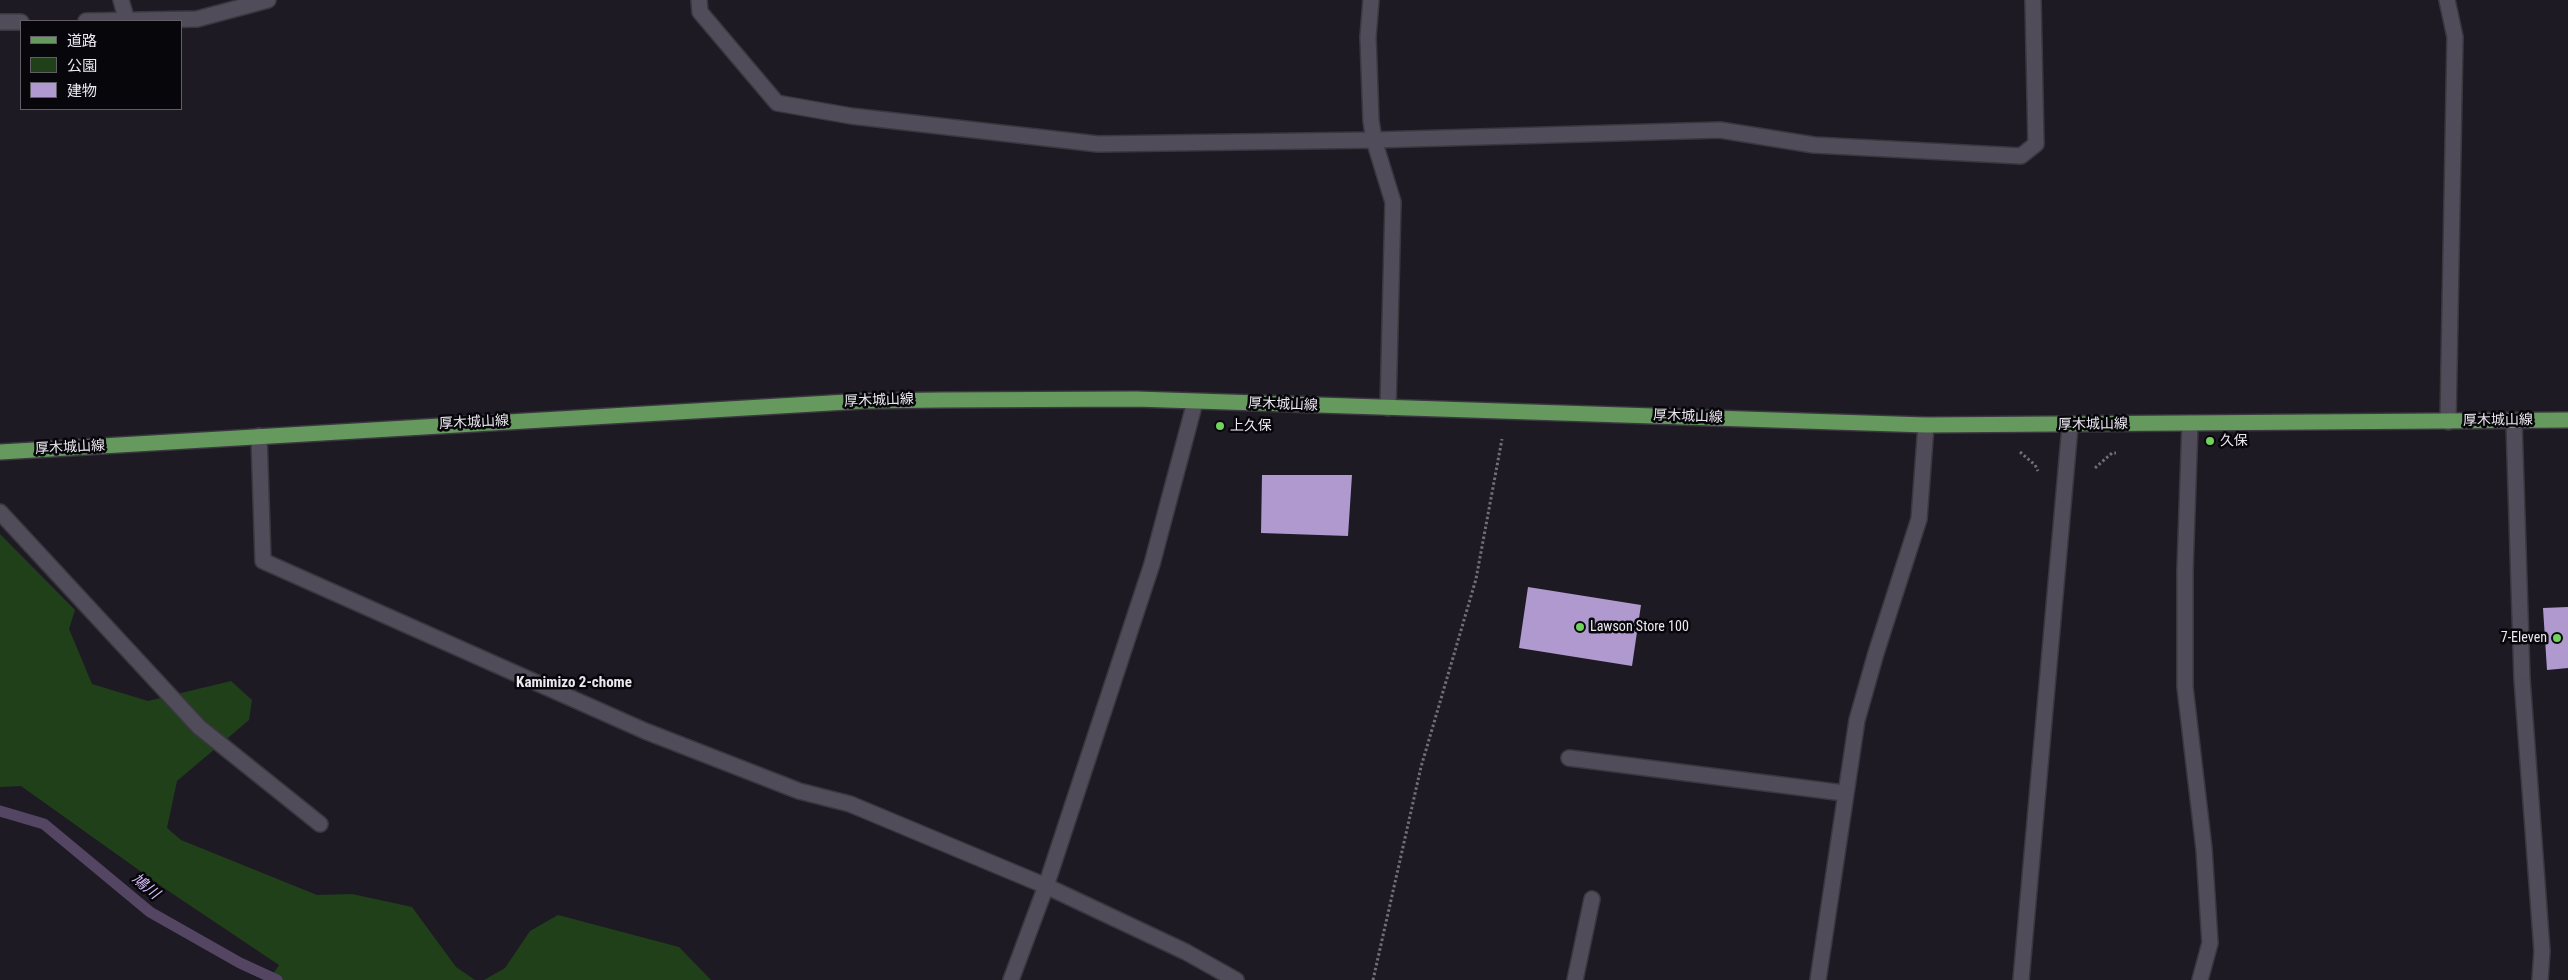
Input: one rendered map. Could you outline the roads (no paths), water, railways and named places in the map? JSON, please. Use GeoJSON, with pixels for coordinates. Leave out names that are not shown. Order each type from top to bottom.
{"type":"FeatureCollection","features":[{"type":"Feature","properties":{"kind":"main road","name":"厚木城山線"},"geometry":{"type":"LineString","coordinates":[[0,452],[864,401],[1136,399],[1926,425],[2070,426],[2190,423],[2514,422],[2568,420]]}},
{"type":"Feature","properties":{"kind":"street"},"geometry":{"type":"LineString","coordinates":[[121,0],[127,20]]}},
{"type":"Feature","properties":{"kind":"street"},"geometry":{"type":"LineString","coordinates":[[162,20],[197,19],[268,0]]}},
{"type":"Feature","properties":{"kind":"street"},"geometry":{"type":"LineString","coordinates":[[699,0],[700,12],[777,103],[851,116],[1098,144],[1374,140],[1720,130],[1814,145],[2021,156],[2036,144],[2033,0]]}},
{"type":"Feature","properties":{"kind":"street"},"geometry":{"type":"LineString","coordinates":[[1372,0],[1368,37],[1371,121],[1374,140],[1393,202],[1388,408]]}},
{"type":"Feature","properties":{"kind":"street"},"geometry":{"type":"LineString","coordinates":[[2446,0],[2455,37],[2448,422]]}},
{"type":"Feature","properties":{"kind":"street"},"geometry":{"type":"LineString","coordinates":[[0,22],[20,22]]}},
{"type":"Feature","properties":{"kind":"street"},"geometry":{"type":"LineString","coordinates":[[1011,980],[1046,886],[1152,564],[1195,402]]}},
{"type":"Feature","properties":{"kind":"street"},"geometry":{"type":"LineString","coordinates":[[2514,422],[2522,679],[2542,951],[2540,980]]}},
{"type":"Feature","properties":{"kind":"street"},"geometry":{"type":"LineString","coordinates":[[2190,423],[2185,570],[2186,686],[2204,849],[2210,943],[2200,980]]}},
{"type":"Feature","properties":{"kind":"street"},"geometry":{"type":"LineString","coordinates":[[1818,980],[1844,793],[1857,720],[1919,519],[1926,425]]}},
{"type":"Feature","properties":{"kind":"street"},"geometry":{"type":"LineString","coordinates":[[2021,980],[2070,426]]}},
{"type":"Feature","properties":{"kind":"street"},"geometry":{"type":"LineString","coordinates":[[259,436],[263,560],[645,731],[799,791],[850,804],[1046,886],[1186,952],[1236,980]]}},
{"type":"Feature","properties":{"kind":"street"},"geometry":{"type":"LineString","coordinates":[[0,512],[198,727],[320,824]]}},
{"type":"Feature","properties":{"kind":"street"},"geometry":{"type":"LineString","coordinates":[[1569,758],[1844,793]]}},
{"type":"Feature","properties":{"kind":"street"},"geometry":{"type":"LineString","coordinates":[[1575,980],[1592,899]]}},
{"type":"Feature","properties":{"kind":"waterway","name":"鳩川"},"geometry":{"type":"LineString","coordinates":[[0,811],[44,824],[150,912],[240,963],[277,980]]}},
{"type":"Feature","properties":{"kind":"place","name":"上久保"},"geometry":{"type":"Point","coordinates":[1220,426]}},
{"type":"Feature","properties":{"kind":"place","name":"久保"},"geometry":{"type":"Point","coordinates":[2210,441]}},
{"type":"Feature","properties":{"kind":"place","name":"Lawson Store 100"},"geometry":{"type":"Point","coordinates":[1580,627]}},
{"type":"Feature","properties":{"kind":"place","name":"7-Eleven"},"geometry":{"type":"Point","coordinates":[2557,638]}},
{"type":"Feature","properties":{"kind":"district","name":"Kamimizo 2-chome"},"geometry":{"type":"Point","coordinates":[574,683]}}]}
